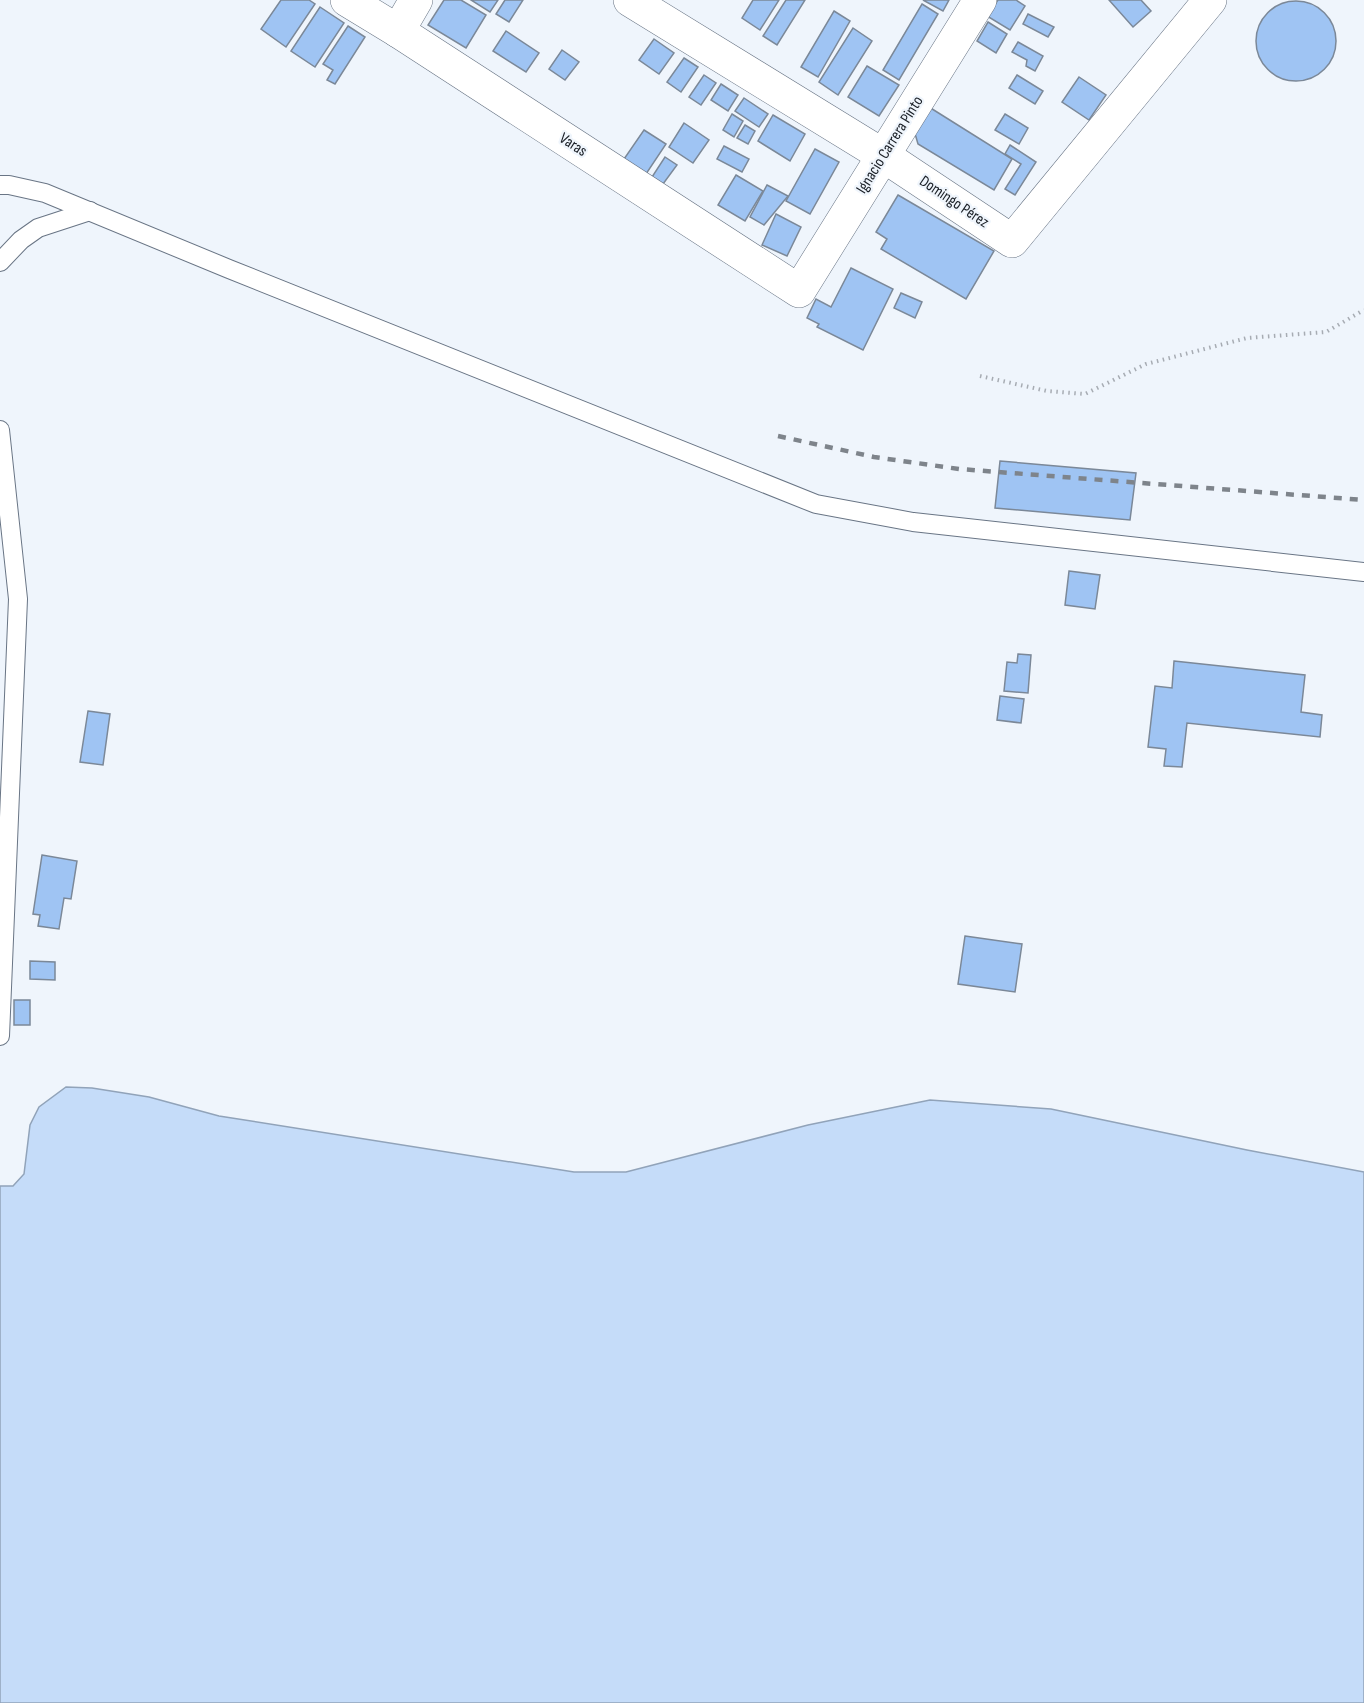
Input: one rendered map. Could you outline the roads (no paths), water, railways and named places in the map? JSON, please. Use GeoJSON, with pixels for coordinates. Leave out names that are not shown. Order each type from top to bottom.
{"type":"FeatureCollection","features":[{"type":"Feature","properties":{"kind":"street","name":"Varas"},"geometry":{"type":"LineString","coordinates":[[347,0],[799,291]]}},
{"type":"Feature","properties":{"kind":"street"},"geometry":{"type":"LineString","coordinates":[[398,31],[416,0]]}},
{"type":"Feature","properties":{"kind":"street","name":"Domingo Pérez"},"geometry":{"type":"LineString","coordinates":[[630,0],[884,156],[1012,241],[1210,0]]}},
{"type":"Feature","properties":{"kind":"street","name":"Ignacio Carrera Pinto"},"geometry":{"type":"LineString","coordinates":[[799,291],[980,0]]}},
{"type":"Feature","properties":{"kind":"lane"},"geometry":{"type":"LineString","coordinates":[[0,185],[45,192],[229,270],[816,504],[913,522],[1364,572]]}},
{"type":"Feature","properties":{"kind":"lane"},"geometry":{"type":"LineString","coordinates":[[0,261],[21,240],[38,228],[90,211]]}},
{"type":"Feature","properties":{"kind":"lane"},"geometry":{"type":"LineString","coordinates":[[0,430],[18,599],[0,1036]]}},
{"type":"Feature","properties":{"kind":"water"},"geometry":{"type":"Polygon","coordinates":[[[66,1087],[92,1088],[149,1097],[219,1116],[574,1172],[626,1172],[808,1125],[930,1100],[1051,1109],[1364,1172],[1364,1703],[0,1703],[0,1186],[13,1186],[24,1174],[30,1125],[39,1107],[66,1087]]]}},
{"type":"Feature","properties":{"kind":"railway"},"geometry":{"type":"LineString","coordinates":[[778,436],[874,457],[959,469],[1364,500]]}}]}
